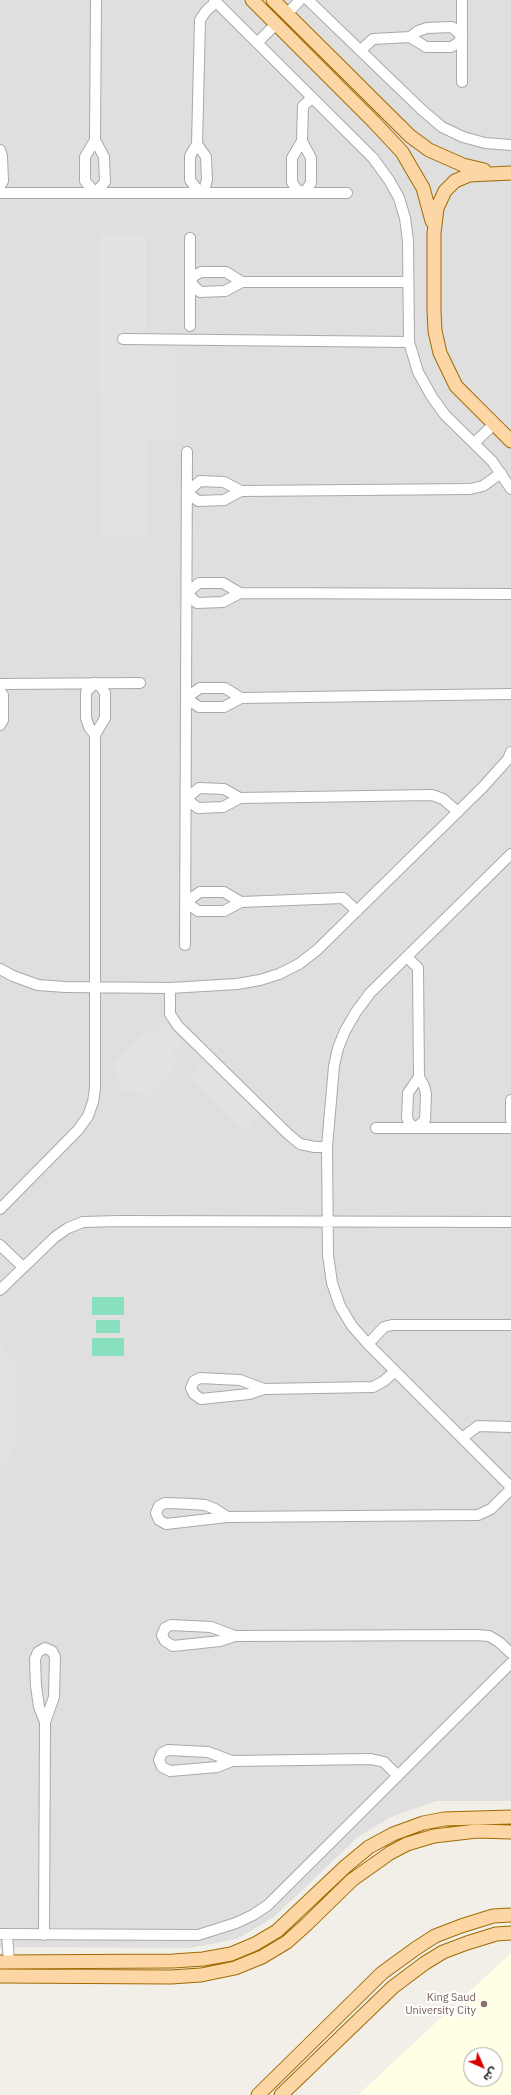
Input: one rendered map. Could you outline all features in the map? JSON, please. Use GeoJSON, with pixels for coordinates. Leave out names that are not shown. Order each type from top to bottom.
{"type":"FeatureCollection","features":[{"type":"Feature","properties":{"kind":"main road"},"geometry":{"type":"LineString","coordinates":[[252,0],[402,152],[415,171],[428,204],[434,233]]}},
{"type":"Feature","properties":{"kind":"main road"},"geometry":{"type":"LineString","coordinates":[[273,0],[392,120],[429,150],[462,165],[507,174]]}},
{"type":"Feature","properties":{"kind":"main road"},"geometry":{"type":"LineString","coordinates":[[349,97],[359,87]]}},
{"type":"Feature","properties":{"kind":"main road"},"geometry":{"type":"LineString","coordinates":[[507,174],[469,175],[455,181],[445,191],[437,208],[434,233],[434,310],[435,331],[440,353],[456,386],[511,441]]}},
{"type":"Feature","properties":{"kind":"main road"},"geometry":{"type":"LineString","coordinates":[[4,1962],[203,1959],[231,1954],[255,1944],[276,1931],[346,1866],[369,1847],[393,1834],[423,1823],[444,1819],[511,1817]]}},
{"type":"Feature","properties":{"kind":"main road"},"geometry":{"type":"LineString","coordinates":[[0,1976],[201,1975],[235,1968],[262,1957],[287,1942],[352,1880],[390,1852],[407,1844],[434,1836],[477,1831],[511,1832]]}},
{"type":"Feature","properties":{"kind":"main road"},"geometry":{"type":"LineString","coordinates":[[258,2095],[382,1974],[415,1949],[435,1936],[461,1926],[493,1916],[511,1915]]}},
{"type":"Feature","properties":{"kind":"main road"},"geometry":{"type":"LineString","coordinates":[[281,2095],[393,1987],[425,1964],[443,1952],[467,1943],[496,1934],[511,1933]]}},
{"type":"Feature","properties":{"kind":"main road"},"geometry":{"type":"LineString","coordinates":[[132,1961],[132,1976]]}},
{"type":"Feature","properties":{"kind":"street"},"geometry":{"type":"LineString","coordinates":[[95,193],[105,182],[104,157],[95,140],[96,0]]}},
{"type":"Feature","properties":{"kind":"street"},"geometry":{"type":"LineString","coordinates":[[287,14],[300,0]]}},
{"type":"Feature","properties":{"kind":"street"},"geometry":{"type":"LineString","coordinates":[[308,0],[422,110],[442,127],[463,137],[485,143],[511,145]]}},
{"type":"Feature","properties":{"kind":"street"},"geometry":{"type":"LineString","coordinates":[[462,0],[462,82]]}},
{"type":"Feature","properties":{"kind":"street"},"geometry":{"type":"LineString","coordinates":[[200,193],[190,180],[190,156],[197,144],[200,20],[215,1],[373,158],[399,198],[405,218],[408,241],[407,282],[409,342],[418,372],[432,397],[445,415],[474,443],[501,473],[511,489]]}},
{"type":"Feature","properties":{"kind":"street"},"geometry":{"type":"LineString","coordinates":[[257,43],[276,24]]}},
{"type":"Feature","properties":{"kind":"street"},"geometry":{"type":"LineString","coordinates":[[410,37],[418,31],[427,28],[452,27],[462,36]]}},
{"type":"Feature","properties":{"kind":"street"},"geometry":{"type":"LineString","coordinates":[[361,50],[373,39],[410,37],[426,46],[451,46],[458,43],[462,36]]}},
{"type":"Feature","properties":{"kind":"street"},"geometry":{"type":"LineString","coordinates":[[304,193],[296,188],[292,182],[292,158],[302,141],[303,106],[312,98]]}},
{"type":"Feature","properties":{"kind":"street"},"geometry":{"type":"LineString","coordinates":[[95,140],[85,157],[85,181],[95,193]]}},
{"type":"Feature","properties":{"kind":"street"},"geometry":{"type":"LineString","coordinates":[[302,141],[311,158],[312,183],[304,193]]}},
{"type":"Feature","properties":{"kind":"street"},"geometry":{"type":"LineString","coordinates":[[197,144],[206,157],[207,180],[205,187],[200,193]]}},
{"type":"Feature","properties":{"kind":"street"},"geometry":{"type":"LineString","coordinates":[[0,150],[2,156],[3,181],[0,186]]}},
{"type":"Feature","properties":{"kind":"street"},"geometry":{"type":"LineString","coordinates":[[0,193],[347,193]]}},
{"type":"Feature","properties":{"kind":"street"},"geometry":{"type":"LineString","coordinates":[[190,238],[190,326]]}},
{"type":"Feature","properties":{"kind":"street"},"geometry":{"type":"LineString","coordinates":[[190,282],[194,276],[201,272],[226,272],[242,282]]}},
{"type":"Feature","properties":{"kind":"street"},"geometry":{"type":"LineString","coordinates":[[190,282],[200,292],[225,291],[242,282],[407,282]]}},
{"type":"Feature","properties":{"kind":"street"},"geometry":{"type":"LineString","coordinates":[[123,339],[409,342]]}},
{"type":"Feature","properties":{"kind":"street"},"geometry":{"type":"LineString","coordinates":[[474,443],[494,424]]}},
{"type":"Feature","properties":{"kind":"street"},"geometry":{"type":"LineString","coordinates":[[186,945],[187,452]]}},
{"type":"Feature","properties":{"kind":"street"},"geometry":{"type":"LineString","coordinates":[[187,492],[198,501],[224,500],[241,491],[470,488],[483,486],[501,473]]}},
{"type":"Feature","properties":{"kind":"street"},"geometry":{"type":"LineString","coordinates":[[187,492],[200,481],[224,482],[241,491]]}},
{"type":"Feature","properties":{"kind":"street"},"geometry":{"type":"LineString","coordinates":[[187,593],[199,583],[223,583],[240,593]]}},
{"type":"Feature","properties":{"kind":"street"},"geometry":{"type":"LineString","coordinates":[[187,593],[197,602],[223,602],[240,593],[511,594]]}},
{"type":"Feature","properties":{"kind":"street"},"geometry":{"type":"LineString","coordinates":[[0,684],[140,683]]}},
{"type":"Feature","properties":{"kind":"street"},"geometry":{"type":"LineString","coordinates":[[0,1209],[78,1130],[88,1116],[93,1102],[95,1088],[96,987],[95,735],[105,718],[105,693],[102,687],[95,684]]}},
{"type":"Feature","properties":{"kind":"street"},"geometry":{"type":"LineString","coordinates":[[95,684],[86,692],[86,718],[95,735]]}},
{"type":"Feature","properties":{"kind":"street"},"geometry":{"type":"LineString","coordinates":[[186,698],[200,688],[225,688],[241,698]]}},
{"type":"Feature","properties":{"kind":"street"},"geometry":{"type":"LineString","coordinates":[[0,691],[3,696],[2,720],[0,725]]}},
{"type":"Feature","properties":{"kind":"street"},"geometry":{"type":"LineString","coordinates":[[186,698],[199,707],[224,706],[241,698],[511,694]]}},
{"type":"Feature","properties":{"kind":"street"},"geometry":{"type":"LineString","coordinates":[[0,969],[13,976],[38,985],[65,987],[170,988],[237,984],[260,980],[279,974],[299,964],[317,950],[483,787],[508,759],[511,752]]}},
{"type":"Feature","properties":{"kind":"street"},"geometry":{"type":"LineString","coordinates":[[186,799],[199,788],[224,789],[240,798]]}},
{"type":"Feature","properties":{"kind":"street"},"geometry":{"type":"LineString","coordinates":[[186,799],[198,808],[223,807],[240,798],[432,795],[443,800],[458,812]]}},
{"type":"Feature","properties":{"kind":"street"},"geometry":{"type":"LineString","coordinates":[[227,1517],[215,1509],[205,1505],[192,1504],[165,1503],[159,1506],[156,1513],[159,1520],[166,1524],[227,1517],[478,1515],[490,1509],[511,1488],[394,1372],[352,1326],[340,1306],[332,1283],[328,1255],[327,1147],[334,1066],[338,1048],[345,1031],[356,1012],[370,993],[510,858]]}},
{"type":"Feature","properties":{"kind":"street"},"geometry":{"type":"LineString","coordinates":[[186,902],[200,892],[224,892],[241,902]]}},
{"type":"Feature","properties":{"kind":"street"},"geometry":{"type":"LineString","coordinates":[[186,902],[198,911],[224,910],[241,902],[344,898],[357,911]]}},
{"type":"Feature","properties":{"kind":"street"},"geometry":{"type":"LineString","coordinates":[[407,957],[418,968],[419,1077],[426,1094],[426,1120],[416,1128]]}},
{"type":"Feature","properties":{"kind":"street"},"geometry":{"type":"LineString","coordinates":[[170,988],[170,1014],[178,1026],[300,1144],[315,1147],[327,1147]]}},
{"type":"Feature","properties":{"kind":"street"},"geometry":{"type":"LineString","coordinates":[[416,1128],[410,1124],[406,1118],[408,1093],[419,1077]]}},
{"type":"Feature","properties":{"kind":"street"},"geometry":{"type":"LineString","coordinates":[[511,1100],[511,1120]]}},
{"type":"Feature","properties":{"kind":"street"},"geometry":{"type":"LineString","coordinates":[[376,1128],[511,1128]]}},
{"type":"Feature","properties":{"kind":"street"},"geometry":{"type":"LineString","coordinates":[[0,1290],[55,1236],[68,1228],[83,1222],[511,1222]]}},
{"type":"Feature","properties":{"kind":"street"},"geometry":{"type":"LineString","coordinates":[[0,1245],[23,1267]]}},
{"type":"Feature","properties":{"kind":"street"},"geometry":{"type":"LineString","coordinates":[[368,1344],[384,1327],[392,1325],[511,1325]]}},
{"type":"Feature","properties":{"kind":"street"},"geometry":{"type":"LineString","coordinates":[[264,1389],[240,1380],[200,1378],[194,1381],[190,1388],[194,1394],[201,1399],[249,1394],[264,1389],[373,1387],[384,1381],[394,1372]]}},
{"type":"Feature","properties":{"kind":"street"},"geometry":{"type":"LineString","coordinates":[[462,1438],[478,1426],[511,1427]]}},
{"type":"Feature","properties":{"kind":"street"},"geometry":{"type":"LineString","coordinates":[[235,1636],[220,1642],[173,1646],[165,1642],[162,1635],[165,1628],[171,1625],[211,1627],[235,1636],[476,1635],[489,1636],[500,1642],[511,1653]]}},
{"type":"Feature","properties":{"kind":"street"},"geometry":{"type":"LineString","coordinates":[[44,1934],[45,1722],[54,1697],[55,1658],[52,1651],[45,1648],[38,1652],[35,1659],[36,1686],[39,1707],[45,1722]]}},
{"type":"Feature","properties":{"kind":"street"},"geometry":{"type":"LineString","coordinates":[[4,1962],[4,1934],[198,1935],[236,1923],[268,1905],[511,1663]]}},
{"type":"Feature","properties":{"kind":"street"},"geometry":{"type":"LineString","coordinates":[[232,1761],[208,1752],[168,1750],[162,1754],[159,1760],[162,1767],[170,1771],[217,1767],[232,1761],[371,1759],[384,1762],[398,1776]]}},
{"type":"Feature","properties":{"kind":"shaded area"},"geometry":{"type":"Polygon","coordinates":[[[0,0],[511,0],[511,1801],[436,1801],[391,1817],[358,1837],[274,1917],[237,1939],[190,1948],[0,1947],[0,0]]]}},
{"type":"Feature","properties":{"kind":"shaded area"},"geometry":{"type":"Polygon","coordinates":[[[99,234],[146,234],[146,346],[175,346],[175,440],[147,440],[147,536],[100,536],[99,234]]]}},
{"type":"Feature","properties":{"kind":"shaded area"},"geometry":{"type":"Polygon","coordinates":[[[163,1024],[177,1031],[183,1043],[171,1055],[179,1063],[147,1096],[120,1089],[113,1063],[147,1029],[153,1034],[163,1024]]]}},
{"type":"Feature","properties":{"kind":"shaded area"},"geometry":{"type":"Polygon","coordinates":[[[206,1059],[261,1113],[244,1131],[189,1077],[206,1059]]]}},
{"type":"Feature","properties":{"kind":"shaded area"},"geometry":{"type":"Polygon","coordinates":[[[0,1345],[17,1364],[15,1447],[3,1466],[0,1466],[0,1345]]]}},
{"type":"Feature","properties":{"kind":"shaded area","name":"King Saud University City"},"geometry":{"type":"Polygon","coordinates":[[[511,1953],[511,2095],[358,2095],[511,1953]]]}},
{"type":"Feature","properties":{"kind":"green space"},"geometry":{"type":"Polygon","coordinates":[[[92,1297],[124,1297],[124,1315],[92,1315],[92,1297]]]}},
{"type":"Feature","properties":{"kind":"green space"},"geometry":{"type":"Polygon","coordinates":[[[96,1320],[120,1320],[120,1333],[96,1333],[96,1320]]]}},
{"type":"Feature","properties":{"kind":"green space"},"geometry":{"type":"Polygon","coordinates":[[[92,1338],[124,1338],[124,1356],[92,1356],[92,1338]]]}},
{"type":"Feature","properties":{"kind":"place","name":"King Saud University City"},"geometry":{"type":"Point","coordinates":[484,2004]}}]}
